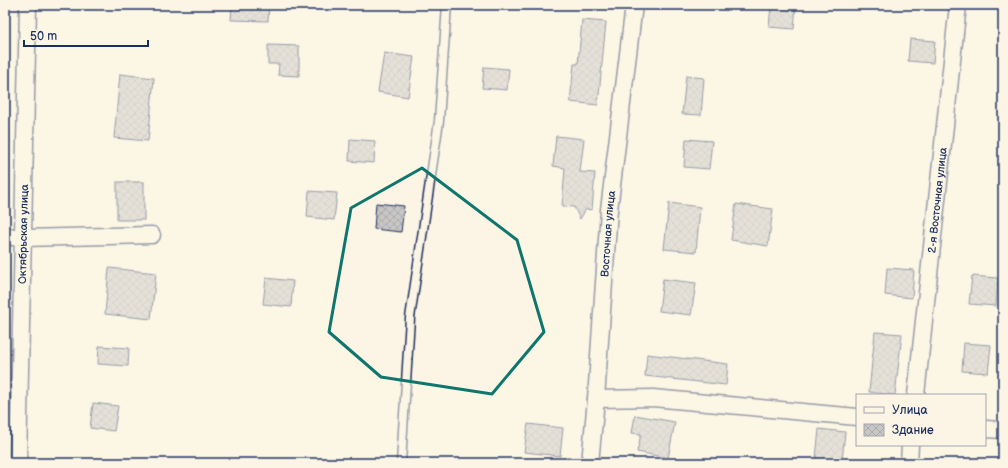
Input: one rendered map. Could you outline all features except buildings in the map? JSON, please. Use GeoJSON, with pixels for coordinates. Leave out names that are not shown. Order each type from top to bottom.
{"type":"FeatureCollection","features":[{"type":"Feature","properties":{"kind":"street","name":"Октябрьская улица"},"geometry":{"type":"LineString","coordinates":[[18,463],[28,5]]}},
{"type":"Feature","properties":{"kind":"street","name":"Восточная улица"},"geometry":{"type":"LineString","coordinates":[[590,463],[609,210],[634,5]]}},
{"type":"Feature","properties":{"kind":"street","name":"2-я Восточная улица"},"geometry":{"type":"LineString","coordinates":[[916,394],[958,5]]}},
{"type":"Feature","properties":{"kind":"street"},"geometry":{"type":"LineString","coordinates":[[5,236],[22,238],[152,235]]}},
{"type":"Feature","properties":{"kind":"street"},"geometry":{"type":"LineString","coordinates":[[596,399],[653,398],[856,417]]}},
{"type":"Feature","properties":{"kind":"street"},"geometry":{"type":"LineString","coordinates":[[986,429],[1003,430]]}},
{"type":"Feature","properties":{"kind":"street"},"geometry":{"type":"LineString","coordinates":[[908,463],[910,446]]}},
{"type":"Feature","properties":{"kind":"lane"},"geometry":{"type":"LineString","coordinates":[[402,463],[410,318],[439,121],[447,5]]}},
{"type":"Feature","properties":{"kind":"highlighted area"},"geometry":{"type":"Polygon","coordinates":[[[422,168],[517,240],[544,332],[492,394],[381,377],[329,332],[351,208],[422,168]]]}}]}
